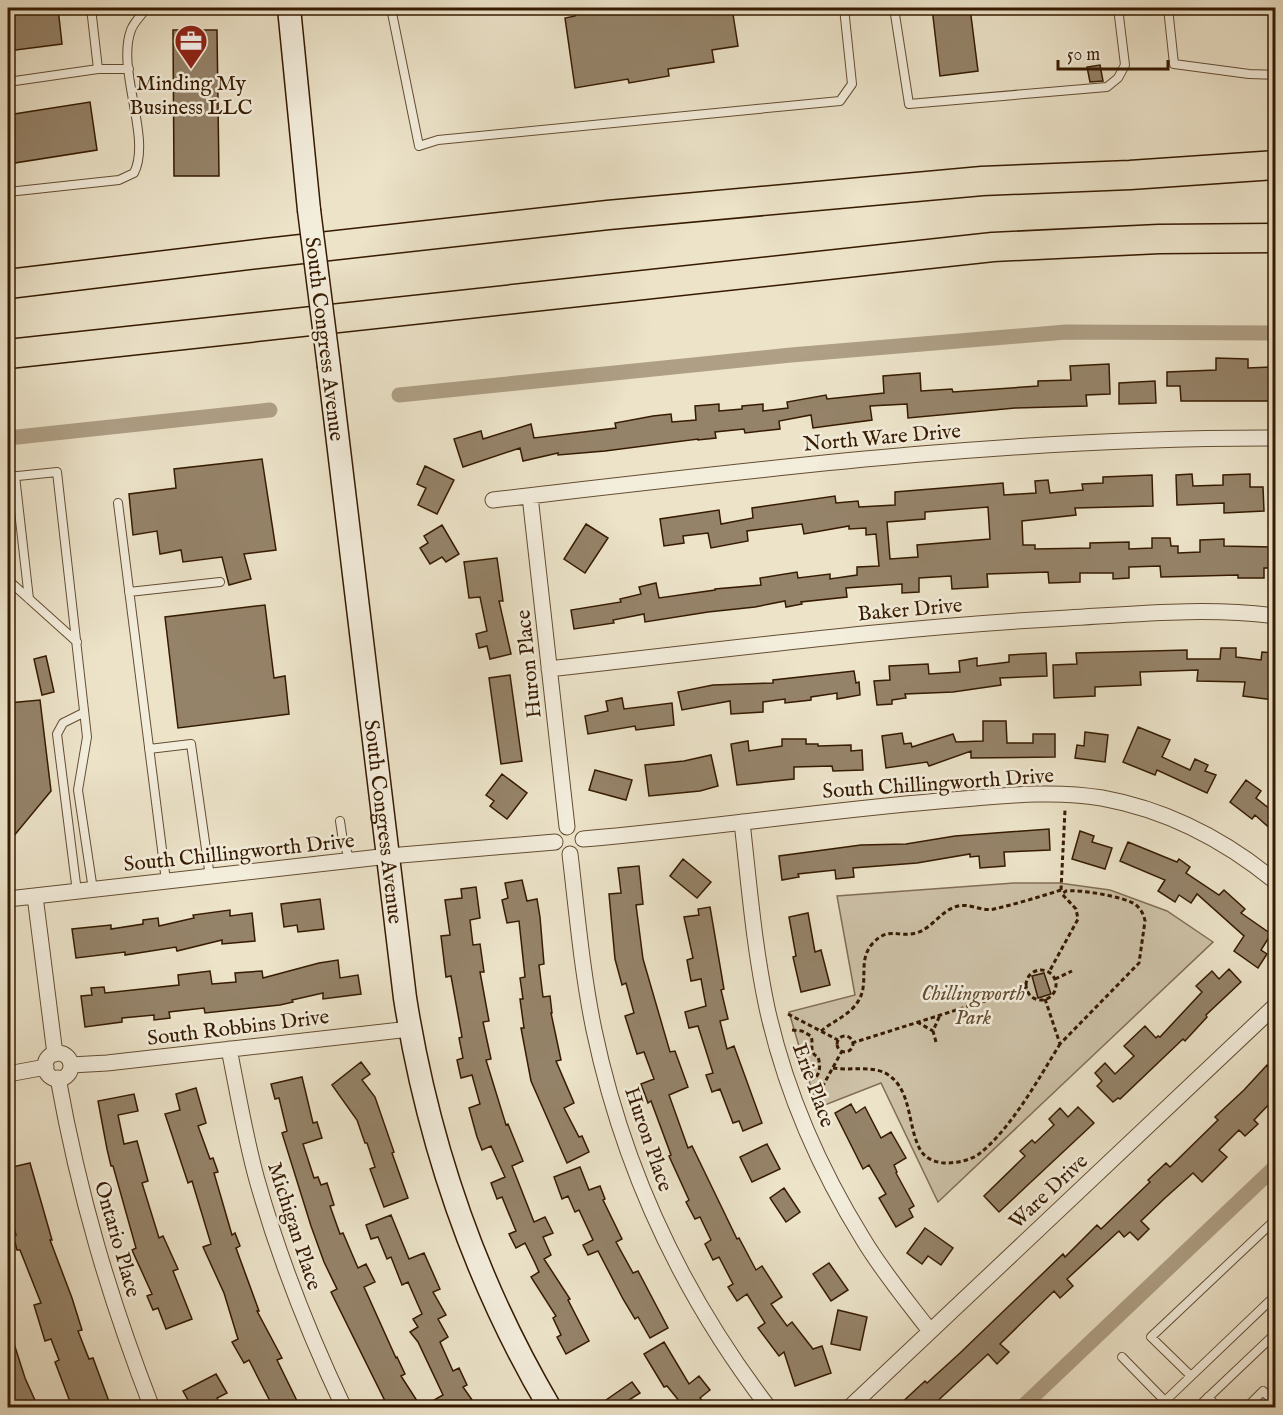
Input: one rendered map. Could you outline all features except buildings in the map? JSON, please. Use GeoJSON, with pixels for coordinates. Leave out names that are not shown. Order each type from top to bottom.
{"type":"FeatureCollection","features":[{"type":"Feature","properties":{"kind":"highway"},"geometry":{"type":"LineString","coordinates":[[8,284],[608,215],[982,181],[1130,175],[1275,165]]}},
{"type":"Feature","properties":{"kind":"highway"},"geometry":{"type":"LineString","coordinates":[[8,354],[993,247],[1159,239],[1275,238]]}},
{"type":"Feature","properties":{"kind":"street","name":"South Congress Avenue"},"geometry":{"type":"LineString","coordinates":[[289,8],[309,210],[410,1029],[437,1148],[456,1206],[478,1264],[509,1333],[550,1407]]}},
{"type":"Feature","properties":{"kind":"street","name":"North Ware Drive"},"geometry":{"type":"LineString","coordinates":[[493,500],[870,458],[991,448],[1129,441],[1275,438]]}},
{"type":"Feature","properties":{"kind":"street","name":"Huron Place"},"geometry":{"type":"LineString","coordinates":[[530,496],[567,827]]}},
{"type":"Feature","properties":{"kind":"street","name":"Baker Drive"},"geometry":{"type":"LineString","coordinates":[[549,669],[892,631],[1026,620],[1226,612],[1275,616]]}},
{"type":"Feature","properties":{"kind":"street","name":"South Chillingworth Drive"},"geometry":{"type":"LineString","coordinates":[[583,839],[906,804],[1063,794],[1101,798],[1163,814],[1198,830],[1253,863],[1275,882]]}},
{"type":"Feature","properties":{"kind":"street","name":"Erie Place"},"geometry":{"type":"LineString","coordinates":[[742,822],[758,959],[780,1057],[796,1105],[833,1187],[863,1240],[892,1282],[930,1330]]}},
{"type":"Feature","properties":{"kind":"street"},"geometry":{"type":"LineString","coordinates":[[567,827],[576,828],[583,839],[579,849],[570,854],[559,851],[555,842],[559,831],[567,827]]}},
{"type":"Feature","properties":{"kind":"street","name":"South Chillingworth Drive"},"geometry":{"type":"LineString","coordinates":[[8,899],[389,856],[555,842]]}},
{"type":"Feature","properties":{"kind":"street","name":"Huron Place"},"geometry":{"type":"LineString","coordinates":[[570,854],[594,1030],[611,1098],[628,1152],[666,1242],[692,1292],[721,1340],[769,1407]]}},
{"type":"Feature","properties":{"kind":"street"},"geometry":{"type":"LineString","coordinates":[[35,896],[55,1054]]}},
{"type":"Feature","properties":{"kind":"street","name":"Ware Drive"},"geometry":{"type":"LineString","coordinates":[[849,1407],[1275,1005]]}},
{"type":"Feature","properties":{"kind":"street","name":"South Robbins Drive"},"geometry":{"type":"LineString","coordinates":[[71,1065],[107,1063],[410,1029]]}},
{"type":"Feature","properties":{"kind":"street","name":"Michigan Place"},"geometry":{"type":"LineString","coordinates":[[229,1049],[254,1168],[276,1242],[298,1304],[344,1407]]}},
{"type":"Feature","properties":{"kind":"street"},"geometry":{"type":"LineString","coordinates":[[59,1053],[67,1056],[71,1065],[67,1075],[58,1078],[48,1073],[46,1067],[48,1058],[59,1053]]}},
{"type":"Feature","properties":{"kind":"street"},"geometry":{"type":"LineString","coordinates":[[8,1074],[46,1067]]}},
{"type":"Feature","properties":{"kind":"street","name":"Ontario Place"},"geometry":{"type":"LineString","coordinates":[[58,1078],[82,1196],[104,1275],[126,1342],[152,1407]]}},
{"type":"Feature","properties":{"kind":"lane"},"geometry":{"type":"LineString","coordinates":[[91,8],[98,69]]}},
{"type":"Feature","properties":{"kind":"lane"},"geometry":{"type":"LineString","coordinates":[[8,192],[119,180],[134,173],[141,158],[129,69],[128,40],[131,28],[147,8]]}},
{"type":"Feature","properties":{"kind":"lane"},"geometry":{"type":"LineString","coordinates":[[391,8],[419,146],[438,140],[840,101],[852,84],[844,8]]}},
{"type":"Feature","properties":{"kind":"lane"},"geometry":{"type":"LineString","coordinates":[[894,8],[909,104],[1107,87],[1118,78],[1125,65],[1118,8]]}},
{"type":"Feature","properties":{"kind":"lane"},"geometry":{"type":"LineString","coordinates":[[1168,8],[1174,64],[1275,75]]}},
{"type":"Feature","properties":{"kind":"lane"},"geometry":{"type":"LineString","coordinates":[[8,82],[98,69],[129,69]]}},
{"type":"Feature","properties":{"kind":"lane"},"geometry":{"type":"LineString","coordinates":[[29,599],[11,477],[57,472],[87,737],[78,790],[93,890]]}},
{"type":"Feature","properties":{"kind":"lane"},"geometry":{"type":"LineString","coordinates":[[118,503],[166,881]]}},
{"type":"Feature","properties":{"kind":"lane"},"geometry":{"type":"LineString","coordinates":[[8,580],[77,642]]}},
{"type":"Feature","properties":{"kind":"lane"},"geometry":{"type":"LineString","coordinates":[[129,592],[220,582]]}},
{"type":"Feature","properties":{"kind":"lane"},"geometry":{"type":"LineString","coordinates":[[77,892],[57,734],[63,723],[83,712]]}},
{"type":"Feature","properties":{"kind":"lane"},"geometry":{"type":"LineString","coordinates":[[149,749],[190,744],[210,876]]}},
{"type":"Feature","properties":{"kind":"lane"},"geometry":{"type":"LineString","coordinates":[[340,821],[343,841],[350,861]]}},
{"type":"Feature","properties":{"kind":"lane"},"geometry":{"type":"LineString","coordinates":[[1191,1376],[1151,1336],[1275,1219]]}},
{"type":"Feature","properties":{"kind":"lane"},"geometry":{"type":"LineString","coordinates":[[1122,1357],[1168,1404],[1191,1376],[1275,1295]]}},
{"type":"Feature","properties":{"kind":"lane"},"geometry":{"type":"LineString","coordinates":[[1197,1407],[1275,1333]]}},
{"type":"Feature","properties":{"kind":"lane"},"geometry":{"type":"LineString","coordinates":[[1246,1407],[1263,1391],[1275,1404]]}},
{"type":"Feature","properties":{"kind":"lane"},"geometry":{"type":"LineString","coordinates":[[1208,1397],[1218,1407]]}},
{"type":"Feature","properties":{"kind":"path"},"geometry":{"type":"LineString","coordinates":[[1049,972],[1078,919],[1076,909],[1061,892],[1065,810]]}},
{"type":"Feature","properties":{"kind":"path"},"geometry":{"type":"LineString","coordinates":[[821,1031],[858,1003],[864,986],[864,958],[869,947],[879,937],[891,932],[910,935],[922,931],[957,907],[965,905],[993,910],[1071,890],[1125,899],[1136,905],[1144,916],[1139,963],[1060,1044],[1007,1123],[979,1154],[970,1159],[956,1163],[939,1162],[930,1160],[921,1152],[901,1088],[888,1075],[880,1071],[833,1068]]}},
{"type":"Feature","properties":{"kind":"path"},"geometry":{"type":"LineString","coordinates":[[1041,969],[1049,972],[1055,979],[1055,990],[1045,999],[1034,998],[1026,988],[1026,982],[1031,973],[1041,969]]}},
{"type":"Feature","properties":{"kind":"path"},"geometry":{"type":"LineString","coordinates":[[1055,979],[1072,971]]}},
{"type":"Feature","properties":{"kind":"path"},"geometry":{"type":"LineString","coordinates":[[852,1043],[1026,988]]}},
{"type":"Feature","properties":{"kind":"path"},"geometry":{"type":"LineString","coordinates":[[1045,999],[1060,1044]]}},
{"type":"Feature","properties":{"kind":"path"},"geometry":{"type":"LineString","coordinates":[[788,1014],[838,1040]]}},
{"type":"Feature","properties":{"kind":"path"},"geometry":{"type":"LineString","coordinates":[[936,1042],[933,1031],[940,1015]]}},
{"type":"Feature","properties":{"kind":"path"},"geometry":{"type":"LineString","coordinates":[[917,1022],[933,1031]]}},
{"type":"Feature","properties":{"kind":"path"},"geometry":{"type":"LineString","coordinates":[[792,1030],[811,1036],[810,1047],[818,1057],[820,1066],[818,1076],[808,1080]]}},
{"type":"Feature","properties":{"kind":"path"},"geometry":{"type":"LineString","coordinates":[[815,1100],[842,1051],[850,1049],[852,1043],[850,1038],[846,1036],[838,1040]]}},
{"type":"Feature","properties":{"kind":"path"},"geometry":{"type":"LineString","coordinates":[[838,1040],[838,1046],[842,1051]]}},
{"type":"Feature","properties":{"kind":"green space","name":"Chillingworth Park"},"geometry":{"type":"Polygon","coordinates":[[[1014,883],[1059,883],[1110,890],[1167,911],[1213,942],[938,1202],[881,1083],[817,1108],[789,1012],[855,995],[837,896],[1014,883]]]}},
{"type":"Feature","properties":{"kind":"waterway"},"geometry":{"type":"LineString","coordinates":[[399,395],[791,355],[1066,332],[1276,333]]}},
{"type":"Feature","properties":{"kind":"waterway"},"geometry":{"type":"LineString","coordinates":[[8,438],[270,410]]}},
{"type":"Feature","properties":{"kind":"waterway"},"geometry":{"type":"LineString","coordinates":[[1021,1408],[1276,1166]]}},
{"type":"Feature","properties":{"kind":"place","name":"Minding My Business LLC"},"geometry":{"type":"Point","coordinates":[191,70]}}]}
